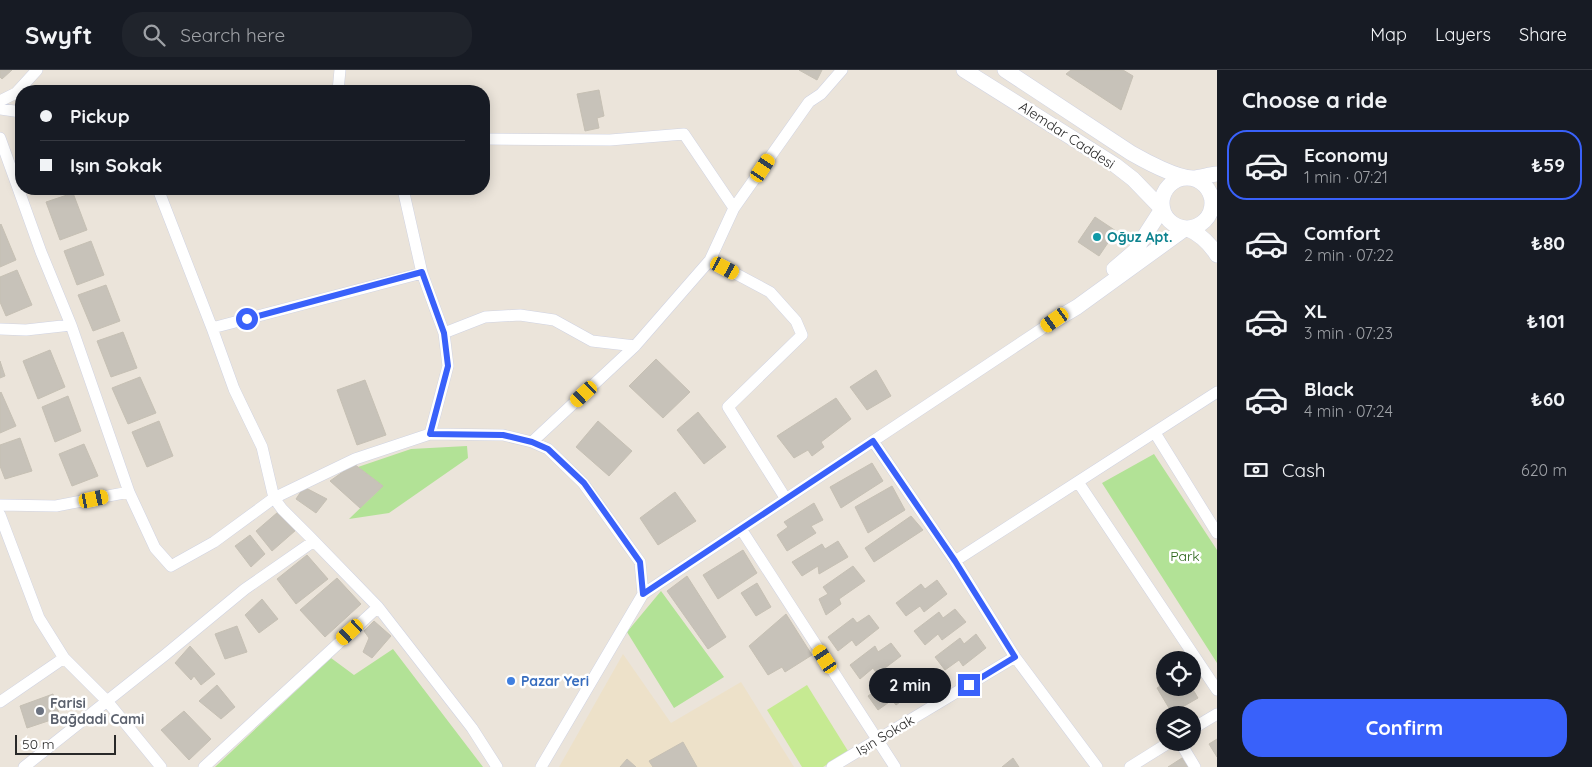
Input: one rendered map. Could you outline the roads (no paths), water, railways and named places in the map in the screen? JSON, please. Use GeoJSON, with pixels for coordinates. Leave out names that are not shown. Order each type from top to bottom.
{"type":"FeatureCollection","features":[{"type":"Feature","properties":{"kind":"main road","name":"Alemdar Caddesi"},"geometry":{"type":"LineString","coordinates":[[964,70],[1115,165],[1162,208]]}},
{"type":"Feature","properties":{"kind":"main road","name":"Alemdar Caddesi"},"geometry":{"type":"LineString","coordinates":[[1005,70],[1131,153],[1166,170],[1192,178],[1217,174]]}},
{"type":"Feature","properties":{"kind":"main road"},"geometry":{"type":"LineString","coordinates":[[1192,178],[1206,187],[1215,206],[1201,223],[1194,227],[1180,227],[1169,220],[1162,208],[1162,200],[1164,192],[1169,185],[1176,180],[1192,178]]}},
{"type":"Feature","properties":{"kind":"main road"},"geometry":{"type":"LineString","coordinates":[[1077,308],[1095,285],[1135,251],[1162,208]]}},
{"type":"Feature","properties":{"kind":"main road"},"geometry":{"type":"LineString","coordinates":[[1186,228],[1203,237],[1217,255]]}},
{"type":"Feature","properties":{"kind":"main road"},"geometry":{"type":"LineString","coordinates":[[1055,320],[1077,308],[1186,228]]}},
{"type":"Feature","properties":{"kind":"street"},"geometry":{"type":"LineString","coordinates":[[23,85],[37,70]]}},
{"type":"Feature","properties":{"kind":"street"},"geometry":{"type":"LineString","coordinates":[[339,85],[340,70]]}},
{"type":"Feature","properties":{"kind":"street"},"geometry":{"type":"LineString","coordinates":[[532,442],[635,346],[710,260],[734,208],[809,102],[821,94],[842,70]]}},
{"type":"Feature","properties":{"kind":"street"},"geometry":{"type":"LineString","coordinates":[[0,102],[15,94]]}},
{"type":"Feature","properties":{"kind":"street"},"geometry":{"type":"LineString","coordinates":[[0,109],[15,111]]}},
{"type":"Feature","properties":{"kind":"street"},"geometry":{"type":"LineString","coordinates":[[490,139],[610,140],[684,134],[734,208]]}},
{"type":"Feature","properties":{"kind":"street"},"geometry":{"type":"LineString","coordinates":[[0,138],[15,180]]}},
{"type":"Feature","properties":{"kind":"street"},"geometry":{"type":"LineString","coordinates":[[20,195],[41,252],[71,325],[129,492],[155,548],[171,566],[214,542],[274,498],[356,459],[430,434],[503,435],[532,442],[548,449],[584,483],[640,562],[643,594]]}},
{"type":"Feature","properties":{"kind":"street"},"geometry":{"type":"LineString","coordinates":[[160,195],[234,389],[262,447],[274,498],[282,510],[378,607],[472,728],[497,767]]}},
{"type":"Feature","properties":{"kind":"street"},"geometry":{"type":"LineString","coordinates":[[404,195],[422,272],[444,333],[448,366],[430,434]]}},
{"type":"Feature","properties":{"kind":"street"},"geometry":{"type":"LineString","coordinates":[[710,260],[770,292],[796,321],[802,335],[728,407],[786,499]]}},
{"type":"Feature","properties":{"kind":"street"},"geometry":{"type":"LineString","coordinates":[[212,328],[422,272]]}},
{"type":"Feature","properties":{"kind":"street"},"geometry":{"type":"LineString","coordinates":[[444,333],[485,318],[520,315],[554,320],[592,341],[635,346]]}},
{"type":"Feature","properties":{"kind":"street"},"geometry":{"type":"LineString","coordinates":[[541,767],[643,594],[1055,320]]}},
{"type":"Feature","properties":{"kind":"street"},"geometry":{"type":"LineString","coordinates":[[0,329],[26,330],[71,325]]}},
{"type":"Feature","properties":{"kind":"street"},"geometry":{"type":"LineString","coordinates":[[955,561],[1217,392]]}},
{"type":"Feature","properties":{"kind":"street"},"geometry":{"type":"LineString","coordinates":[[1155,433],[1217,533]]}},
{"type":"Feature","properties":{"kind":"street"},"geometry":{"type":"LineString","coordinates":[[873,441],[955,561],[1015,657],[1097,767]]}},
{"type":"Feature","properties":{"kind":"street"},"geometry":{"type":"LineString","coordinates":[[1078,482],[1217,690]]}},
{"type":"Feature","properties":{"kind":"street"},"geometry":{"type":"LineString","coordinates":[[0,505],[56,506],[129,492]]}},
{"type":"Feature","properties":{"kind":"street"},"geometry":{"type":"LineString","coordinates":[[0,515],[40,618],[64,658],[107,701],[161,767]]}},
{"type":"Feature","properties":{"kind":"street"},"geometry":{"type":"LineString","coordinates":[[741,529],[895,767]]}},
{"type":"Feature","properties":{"kind":"street"},"geometry":{"type":"LineString","coordinates":[[24,767],[245,589],[314,541]]}},
{"type":"Feature","properties":{"kind":"street"},"geometry":{"type":"LineString","coordinates":[[204,767],[378,607]]}},
{"type":"Feature","properties":{"kind":"street","name":"Işın Sokak"},"geometry":{"type":"LineString","coordinates":[[832,767],[1015,657]]}},
{"type":"Feature","properties":{"kind":"street"},"geometry":{"type":"LineString","coordinates":[[0,702],[64,658]]}},
{"type":"Feature","properties":{"kind":"street"},"geometry":{"type":"LineString","coordinates":[[1201,724],[1217,714]]}},
{"type":"Feature","properties":{"kind":"street"},"geometry":{"type":"LineString","coordinates":[[1130,767],[1156,751]]}},
{"type":"Feature","properties":{"kind":"street"},"geometry":{"type":"LineString","coordinates":[[1185,751],[1195,767]]}},
{"type":"Feature","properties":{"kind":"place","name":"Oğuz Apt."},"geometry":{"type":"Point","coordinates":[1097,237]}},
{"type":"Feature","properties":{"kind":"place","name":"Pazar Yeri"},"geometry":{"type":"Point","coordinates":[511,681]}},
{"type":"Feature","properties":{"kind":"place","name":"Farisi Bağdadi Cami"},"geometry":{"type":"Point","coordinates":[40,711]}},
{"type":"Feature","properties":{"kind":"park label","name":"Park"},"geometry":{"type":"Point","coordinates":[1185,556]}}]}
